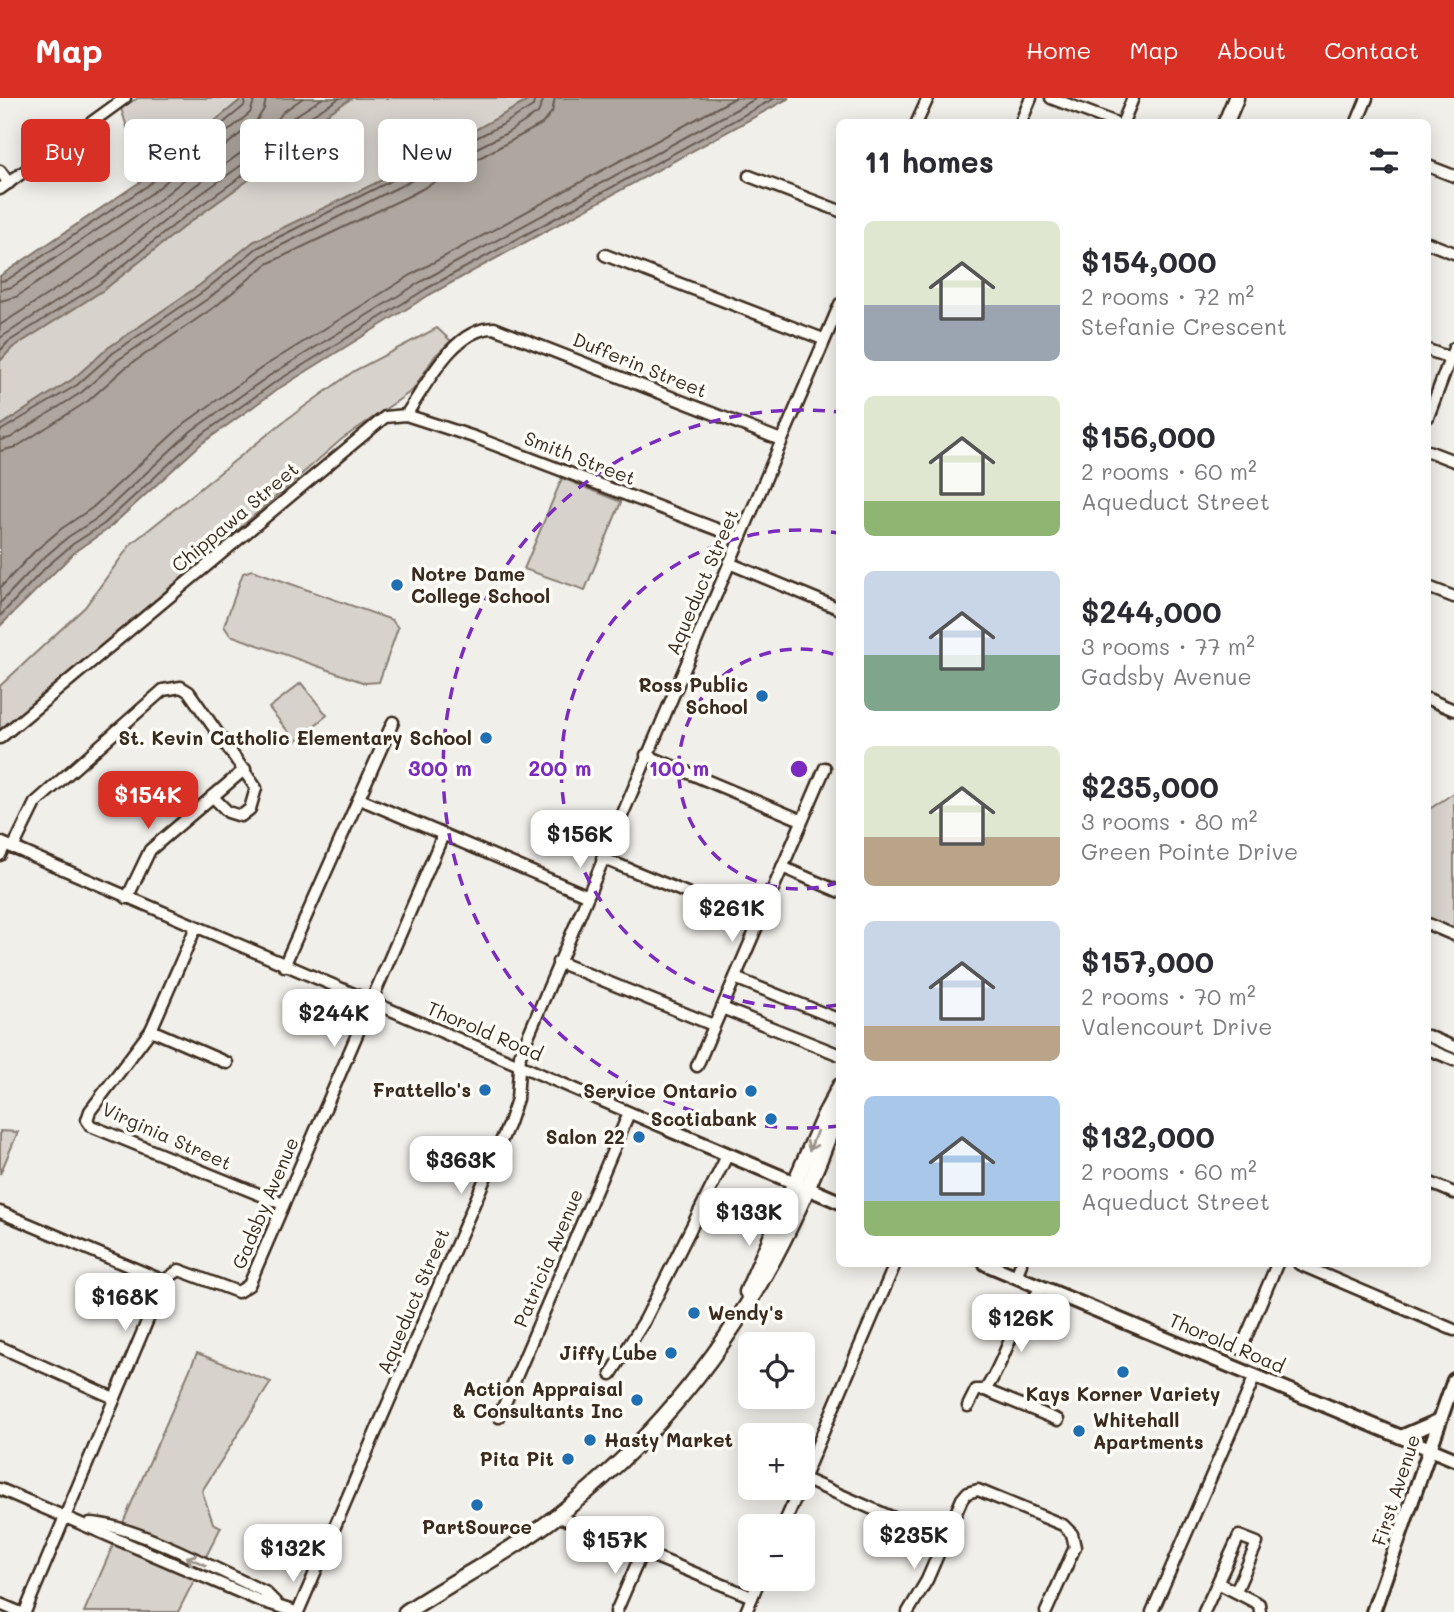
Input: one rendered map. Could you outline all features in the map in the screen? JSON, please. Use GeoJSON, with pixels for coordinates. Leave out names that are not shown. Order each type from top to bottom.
{"type":"FeatureCollection","features":[{"type":"Feature","properties":{"kind":"main road"},"geometry":{"type":"LineString","coordinates":[[1227,119],[1236,98]]}},
{"type":"Feature","properties":{"kind":"main road"},"geometry":{"type":"LineString","coordinates":[[802,1186],[824,1116],[836,1094]]}},
{"type":"Feature","properties":{"kind":"main road"},"geometry":{"type":"LineString","coordinates":[[406,1612],[557,1516],[611,1471],[658,1424],[698,1375],[742,1310],[748,1287],[802,1186],[836,1111]]}},
{"type":"Feature","properties":{"kind":"street"},"geometry":{"type":"LineString","coordinates":[[918,119],[928,98]]}},
{"type":"Feature","properties":{"kind":"street"},"geometry":{"type":"LineString","coordinates":[[1022,119],[1031,98]]}},
{"type":"Feature","properties":{"kind":"street"},"geometry":{"type":"LineString","coordinates":[[1051,98],[1106,119]]}},
{"type":"Feature","properties":{"kind":"street"},"geometry":{"type":"LineString","coordinates":[[1124,119],[1133,98]]}},
{"type":"Feature","properties":{"kind":"street"},"geometry":{"type":"LineString","coordinates":[[1358,119],[1367,98]]}},
{"type":"Feature","properties":{"kind":"street"},"geometry":{"type":"LineString","coordinates":[[0,171],[4,186],[120,99]]}},
{"type":"Feature","properties":{"kind":"street"},"geometry":{"type":"LineString","coordinates":[[1431,167],[1454,176]]}},
{"type":"Feature","properties":{"kind":"street"},"geometry":{"type":"LineString","coordinates":[[749,176],[836,209]]}},
{"type":"Feature","properties":{"kind":"street"},"geometry":{"type":"LineString","coordinates":[[1431,244],[1454,253]]}},
{"type":"Feature","properties":{"kind":"street"},"geometry":{"type":"LineString","coordinates":[[605,254],[824,339]]}},
{"type":"Feature","properties":{"kind":"street","name":"Aqueduct Street"},"geometry":{"type":"LineString","coordinates":[[297,1612],[509,1123],[517,1099],[520,1055],[586,895],[824,339],[836,323]]}},
{"type":"Feature","properties":{"kind":"street","name":"Dufferin Street"},"geometry":{"type":"LineString","coordinates":[[406,415],[440,363],[474,333],[484,329],[500,329],[781,440]]}},
{"type":"Feature","properties":{"kind":"street"},"geometry":{"type":"LineString","coordinates":[[1431,350],[1452,354],[1431,409]]}},
{"type":"Feature","properties":{"kind":"street","name":"Smith Street"},"geometry":{"type":"LineString","coordinates":[[406,415],[474,437],[740,538]]}},
{"type":"Feature","properties":{"kind":"street","name":"Chippawa Street"},"geometry":{"type":"LineString","coordinates":[[0,738],[225,548],[359,441],[367,430],[384,417],[406,415]]}},
{"type":"Feature","properties":{"kind":"street"},"geometry":{"type":"LineString","coordinates":[[1431,452],[1454,461]]}},
{"type":"Feature","properties":{"kind":"street"},"geometry":{"type":"LineString","coordinates":[[729,563],[836,607]]}},
{"type":"Feature","properties":{"kind":"street"},"geometry":{"type":"LineString","coordinates":[[1431,588],[1454,597]]}},
{"type":"Feature","properties":{"kind":"street"},"geometry":{"type":"LineString","coordinates":[[0,855],[35,803],[163,690],[181,687],[189,692],[255,783],[256,794],[244,815],[232,815],[212,796]]}},
{"type":"Feature","properties":{"kind":"street"},"geometry":{"type":"LineString","coordinates":[[1431,700],[1454,709]]}},
{"type":"Feature","properties":{"kind":"street"},"geometry":{"type":"LineString","coordinates":[[285,966],[393,722]]}},
{"type":"Feature","properties":{"kind":"street"},"geometry":{"type":"LineString","coordinates":[[646,755],[800,820]]}},
{"type":"Feature","properties":{"kind":"street"},"geometry":{"type":"LineString","coordinates":[[697,1066],[800,820],[825,768]]}},
{"type":"Feature","properties":{"kind":"street"},"geometry":{"type":"LineString","coordinates":[[127,898],[150,850],[244,769]]}},
{"type":"Feature","properties":{"kind":"street"},"geometry":{"type":"LineString","coordinates":[[359,799],[586,895]]}},
{"type":"Feature","properties":{"kind":"street","name":"Gadsby Avenue"},"geometry":{"type":"LineString","coordinates":[[164,1281],[179,1270],[238,1292],[249,1284],[443,835]]}},
{"type":"Feature","properties":{"kind":"street","name":"Thorold Road"},"geometry":{"type":"LineString","coordinates":[[6,845],[519,1068],[836,1200]]}},
{"type":"Feature","properties":{"kind":"street"},"geometry":{"type":"LineString","coordinates":[[602,858],[757,922]]}},
{"type":"Feature","properties":{"kind":"street"},"geometry":{"type":"LineString","coordinates":[[782,867],[836,890]]}},
{"type":"Feature","properties":{"kind":"street"},"geometry":{"type":"LineString","coordinates":[[1431,925],[1454,935]]}},
{"type":"Feature","properties":{"kind":"street","name":"Virginia Street"},"geometry":{"type":"LineString","coordinates":[[196,927],[151,1030],[90,1111],[88,1120],[91,1126],[283,1204]]}},
{"type":"Feature","properties":{"kind":"street"},"geometry":{"type":"LineString","coordinates":[[558,962],[713,1025]]}},
{"type":"Feature","properties":{"kind":"street"},"geometry":{"type":"LineString","coordinates":[[735,978],[836,1018]]}},
{"type":"Feature","properties":{"kind":"street"},"geometry":{"type":"LineString","coordinates":[[722,1008],[836,1053]]}},
{"type":"Feature","properties":{"kind":"street"},"geometry":{"type":"LineString","coordinates":[[151,1030],[227,1063]]}},
{"type":"Feature","properties":{"kind":"street"},"geometry":{"type":"LineString","coordinates":[[1431,1037],[1454,1047]]}},
{"type":"Feature","properties":{"kind":"street"},"geometry":{"type":"LineString","coordinates":[[1431,1050],[1454,1060]]}},
{"type":"Feature","properties":{"kind":"street","name":"Patricia Avenue"},"geometry":{"type":"LineString","coordinates":[[499,1417],[629,1113]]}},
{"type":"Feature","properties":{"kind":"street"},"geometry":{"type":"LineString","coordinates":[[611,1374],[645,1320],[728,1154]]}},
{"type":"Feature","properties":{"kind":"street"},"geometry":{"type":"LineString","coordinates":[[1431,1183],[1454,1193]]}},
{"type":"Feature","properties":{"kind":"street"},"geometry":{"type":"LineString","coordinates":[[0,1212],[164,1281],[22,1612],[0,1604]]}},
{"type":"Feature","properties":{"kind":"street"},"geometry":{"type":"LineString","coordinates":[[815,1451],[894,1267]]}},
{"type":"Feature","properties":{"kind":"street"},"geometry":{"type":"LineString","coordinates":[[1241,1349],[1276,1267]]}},
{"type":"Feature","properties":{"kind":"street"},"geometry":{"type":"LineString","coordinates":[[1306,1267],[1454,1330]]}},
{"type":"Feature","properties":{"kind":"street","name":"Thorold Road"},"geometry":{"type":"LineString","coordinates":[[1018,1270],[1041,1286],[1454,1459]]}},
{"type":"Feature","properties":{"kind":"street"},"geometry":{"type":"LineString","coordinates":[[985,1390],[995,1377],[1021,1317],[1034,1303],[1041,1286]]}},
{"type":"Feature","properties":{"kind":"street"},"geometry":{"type":"LineString","coordinates":[[0,1347],[114,1398]]}},
{"type":"Feature","properties":{"kind":"street"},"geometry":{"type":"LineString","coordinates":[[1152,1612],[1255,1376]]}},
{"type":"Feature","properties":{"kind":"street","name":"First Avenue"},"geometry":{"type":"LineString","coordinates":[[1373,1612],[1397,1550],[1438,1421],[1454,1380]]}},
{"type":"Feature","properties":{"kind":"street"},"geometry":{"type":"LineString","coordinates":[[968,1406],[976,1390],[985,1390],[1058,1420]]}},
{"type":"Feature","properties":{"kind":"street"},"geometry":{"type":"LineString","coordinates":[[1401,1437],[1438,1421]]}},
{"type":"Feature","properties":{"kind":"street"},"geometry":{"type":"LineString","coordinates":[[815,1484],[944,1540]]}},
{"type":"Feature","properties":{"kind":"street"},"geometry":{"type":"LineString","coordinates":[[0,1489],[258,1600],[297,1612]]}},
{"type":"Feature","properties":{"kind":"street"},"geometry":{"type":"LineString","coordinates":[[908,1612],[961,1499],[978,1490],[1065,1526],[1074,1537],[1075,1547],[1046,1612]]}},
{"type":"Feature","properties":{"kind":"street"},"geometry":{"type":"LineString","coordinates":[[557,1516],[752,1597]]}},
{"type":"Feature","properties":{"kind":"street"},"geometry":{"type":"LineString","coordinates":[[1203,1612],[1239,1536],[1257,1543],[1236,1591]]}},
{"type":"Feature","properties":{"kind":"street"},"geometry":{"type":"LineString","coordinates":[[616,1612],[642,1552]]}},
{"type":"Feature","properties":{"kind":"street"},"geometry":{"type":"LineString","coordinates":[[1218,1583],[1259,1604],[1259,1612]]}},
{"type":"Feature","properties":{"kind":"street"},"geometry":{"type":"LineString","coordinates":[[746,1612],[755,1591]]}},
{"type":"Feature","properties":{"kind":"shaded area"},"geometry":{"type":"Polygon","coordinates":[[[138,98],[243,98],[217,119],[124,119],[121,108],[138,98]]]}},
{"type":"Feature","properties":{"kind":"shaded area"},"geometry":{"type":"Polygon","coordinates":[[[352,98],[533,98],[477,129],[477,119],[378,119],[378,182],[253,242],[200,285],[108,348],[73,379],[0,426],[0,361],[12,348],[105,289],[246,182],[364,182],[364,119],[319,119],[352,98]]]}},
{"type":"Feature","properties":{"kind":"shaded area"},"geometry":{"type":"Polygon","coordinates":[[[437,328],[451,341],[435,356],[413,390],[342,439],[0,737],[0,686],[85,607],[131,544],[283,422],[354,371],[437,328]]]}},
{"type":"Feature","properties":{"kind":"shaded area"},"geometry":{"type":"Polygon","coordinates":[[[562,478],[621,502],[585,590],[524,569],[562,478]]]}},
{"type":"Feature","properties":{"kind":"shaded area"},"geometry":{"type":"Polygon","coordinates":[[[252,570],[392,620],[398,628],[379,682],[365,683],[230,635],[224,626],[243,573],[252,570]]]}},
{"type":"Feature","properties":{"kind":"shaded area"},"geometry":{"type":"Polygon","coordinates":[[[301,683],[327,715],[296,741],[269,708],[301,683]]]}},
{"type":"Feature","properties":{"kind":"shaded area"},"geometry":{"type":"Polygon","coordinates":[[[1454,793],[1454,929],[1431,919],[1431,808],[1454,793]]]}},
{"type":"Feature","properties":{"kind":"shaded area"},"geometry":{"type":"Polygon","coordinates":[[[0,1131],[18,1132],[0,1174],[0,1131]]]}},
{"type":"Feature","properties":{"kind":"shaded area"},"geometry":{"type":"Polygon","coordinates":[[[197,1353],[271,1382],[202,1491],[213,1523],[221,1527],[178,1612],[84,1612],[197,1353]]]}},
{"type":"Feature","properties":{"kind":"water"},"geometry":{"type":"Polygon","coordinates":[[[243,98],[352,98],[319,119],[240,119],[240,182],[246,182],[105,289],[12,348],[0,361],[0,276],[140,182],[226,182],[226,119],[217,119],[243,98]]]}},
{"type":"Feature","properties":{"kind":"water"},"geometry":{"type":"Polygon","coordinates":[[[533,98],[789,98],[429,295],[278,389],[201,444],[108,529],[77,550],[0,626],[0,426],[73,379],[108,348],[200,285],[253,242],[378,182],[477,182],[477,129],[533,98]]]}},
{"type":"Feature","properties":{"kind":"place","name":"Notre Dame College School"},"geometry":{"type":"Point","coordinates":[397,585]}},
{"type":"Feature","properties":{"kind":"place","name":"Ross Public School"},"geometry":{"type":"Point","coordinates":[762,696]}},
{"type":"Feature","properties":{"kind":"place","name":"St. Kevin Catholic Elementary School"},"geometry":{"type":"Point","coordinates":[486,738]}},
{"type":"Feature","properties":{"kind":"place","name":"Frattello's"},"geometry":{"type":"Point","coordinates":[485,1090]}},
{"type":"Feature","properties":{"kind":"place","name":"Service Ontario"},"geometry":{"type":"Point","coordinates":[751,1091]}},
{"type":"Feature","properties":{"kind":"place","name":"Scotiabank"},"geometry":{"type":"Point","coordinates":[771,1119]}},
{"type":"Feature","properties":{"kind":"place","name":"Salon 22"},"geometry":{"type":"Point","coordinates":[639,1137]}},
{"type":"Feature","properties":{"kind":"place","name":"Wendy's"},"geometry":{"type":"Point","coordinates":[694,1313]}},
{"type":"Feature","properties":{"kind":"place","name":"Jiffy Lube"},"geometry":{"type":"Point","coordinates":[671,1353]}},
{"type":"Feature","properties":{"kind":"place","name":"Kays Korner Variety"},"geometry":{"type":"Point","coordinates":[1123,1372]}},
{"type":"Feature","properties":{"kind":"place","name":"Action Appraisal & Consultants Inc"},"geometry":{"type":"Point","coordinates":[637,1400]}},
{"type":"Feature","properties":{"kind":"place","name":"Whitehall Apartments"},"geometry":{"type":"Point","coordinates":[1079,1431]}},
{"type":"Feature","properties":{"kind":"place","name":"Hasty Market"},"geometry":{"type":"Point","coordinates":[590,1440]}},
{"type":"Feature","properties":{"kind":"place","name":"Pita Pit"},"geometry":{"type":"Point","coordinates":[568,1459]}},
{"type":"Feature","properties":{"kind":"place","name":"PartSource"},"geometry":{"type":"Point","coordinates":[477,1505]}}]}
